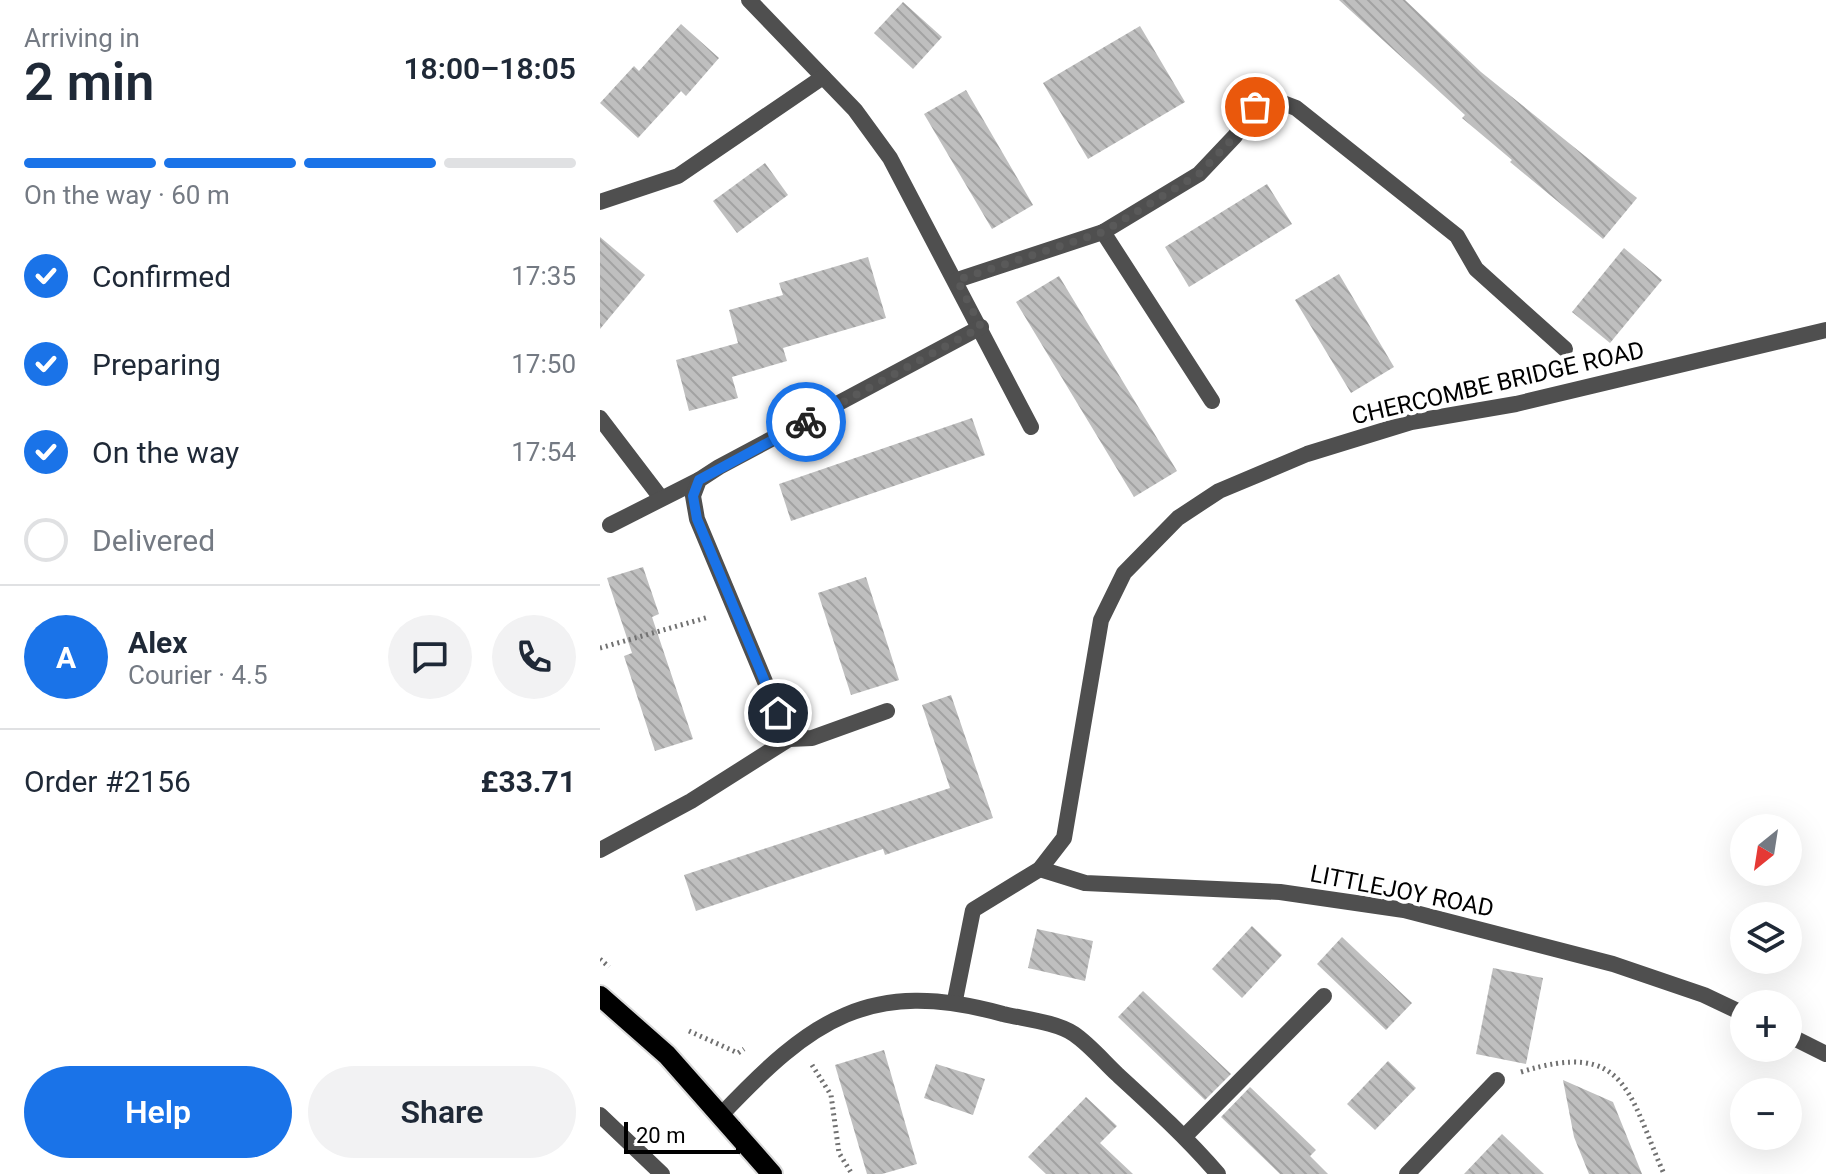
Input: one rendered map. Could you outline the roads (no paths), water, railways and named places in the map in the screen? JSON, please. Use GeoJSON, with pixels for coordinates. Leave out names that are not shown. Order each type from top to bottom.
{"type":"FeatureCollection","features":[{"type":"Feature","properties":{"kind":"main road"},"geometry":{"type":"LineString","coordinates":[[600,996],[667,1055],[772,1174]]}},
{"type":"Feature","properties":{"kind":"street"},"geometry":{"type":"LineString","coordinates":[[749,0],[855,110],[890,158],[957,280],[1031,427]]}},
{"type":"Feature","properties":{"kind":"street"},"geometry":{"type":"LineString","coordinates":[[600,202],[678,176],[823,77]]}},
{"type":"Feature","properties":{"kind":"street"},"geometry":{"type":"LineString","coordinates":[[957,280],[1103,232],[1199,174],[1235,136],[1255,107],[1275,100],[1296,108],[1457,236],[1476,269],[1565,349]]}},
{"type":"Feature","properties":{"kind":"street"},"geometry":{"type":"LineString","coordinates":[[1103,232],[1212,401]]}},
{"type":"Feature","properties":{"kind":"street"},"geometry":{"type":"LineString","coordinates":[[610,525],[981,327]]}},
{"type":"Feature","properties":{"kind":"street","name":"CHERCOMBE BRIDGE ROAD"},"geometry":{"type":"LineString","coordinates":[[955,1000],[973,910],[1040,869],[1064,838],[1101,620],[1124,573],[1178,518],[1219,491],[1307,454],[1411,422],[1516,404],[1826,330]]}},
{"type":"Feature","properties":{"kind":"street"},"geometry":{"type":"LineString","coordinates":[[600,418],[661,498]]}},
{"type":"Feature","properties":{"kind":"street"},"geometry":{"type":"LineString","coordinates":[[699,480],[693,496],[697,519],[789,739]]}},
{"type":"Feature","properties":{"kind":"street"},"geometry":{"type":"LineString","coordinates":[[600,850],[691,801],[789,739],[812,738],[887,711]]}},
{"type":"Feature","properties":{"kind":"street","name":"LITTLEJOY ROAD"},"geometry":{"type":"LineString","coordinates":[[1040,869],[1085,883],[1280,892],[1404,910],[1613,964],[1704,995],[1730,1007]]}},
{"type":"Feature","properties":{"kind":"street"},"geometry":{"type":"LineString","coordinates":[[1185,1136],[1324,996]]}},
{"type":"Feature","properties":{"kind":"street"},"geometry":{"type":"LineString","coordinates":[[721,1115],[768,1066],[797,1042],[856,1010],[904,998],[955,1000],[1072,1033],[1185,1136],[1218,1174]]}},
{"type":"Feature","properties":{"kind":"street"},"geometry":{"type":"LineString","coordinates":[[1802,1042],[1826,1054]]}},
{"type":"Feature","properties":{"kind":"street"},"geometry":{"type":"LineString","coordinates":[[1407,1174],[1497,1080]]}},
{"type":"Feature","properties":{"kind":"street"},"geometry":{"type":"LineString","coordinates":[[600,1115],[662,1174]]}}]}
